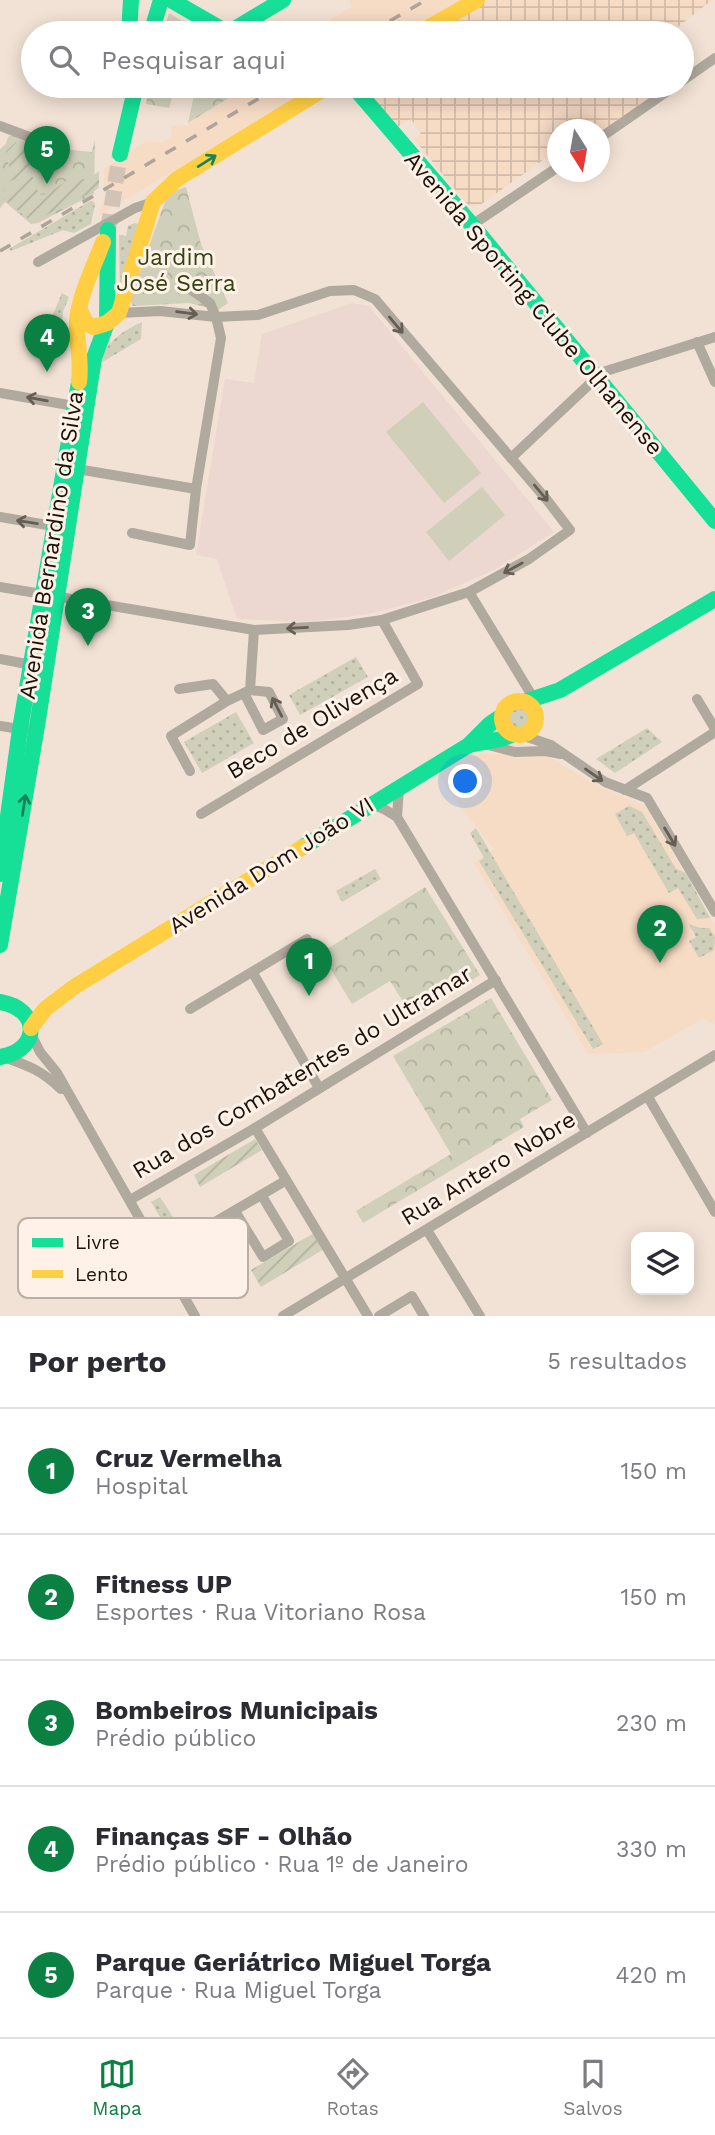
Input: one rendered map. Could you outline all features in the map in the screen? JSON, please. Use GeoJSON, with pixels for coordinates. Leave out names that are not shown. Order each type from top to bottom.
{"type":"FeatureCollection","features":[{"type":"Feature","properties":{"kind":"main road"},"geometry":{"type":"LineString","coordinates":[[130,21],[131,0]]}},
{"type":"Feature","properties":{"kind":"main road"},"geometry":{"type":"LineString","coordinates":[[155,21],[161,0]]}},
{"type":"Feature","properties":{"kind":"main road"},"geometry":{"type":"LineString","coordinates":[[171,0],[207,21]]}},
{"type":"Feature","properties":{"kind":"main road"},"geometry":{"type":"LineString","coordinates":[[248,21],[283,0]]}},
{"type":"Feature","properties":{"kind":"main road"},"geometry":{"type":"LineString","coordinates":[[440,21],[477,0]]}},
{"type":"Feature","properties":{"kind":"main road"},"geometry":{"type":"LineString","coordinates":[[125,98],[120,154],[133,98]]}},
{"type":"Feature","properties":{"kind":"main road"},"geometry":{"type":"LineString","coordinates":[[79,308],[90,326],[99,327],[113,318],[153,202],[177,179],[309,98]]}},
{"type":"Feature","properties":{"kind":"main road","name":"Avenida Sporting Clube Olhanense"},"geometry":{"type":"LineString","coordinates":[[364,98],[715,521]]}},
{"type":"Feature","properties":{"kind":"main road","name":"Avenida Bernardino da Silva"},"geometry":{"type":"LineString","coordinates":[[0,945],[28,730],[50,595],[76,469],[94,358],[113,318],[108,230],[79,308],[80,373],[53,526],[50,595],[32,665],[28,730],[5,796],[1,867]]}},
{"type":"Feature","properties":{"kind":"main road"},"geometry":{"type":"LineString","coordinates":[[560,691],[536,718],[530,731],[518,735],[503,726],[502,716],[509,704],[560,691],[715,598]]}},
{"type":"Feature","properties":{"kind":"main road"},"geometry":{"type":"LineString","coordinates":[[529,701],[536,718]]}},
{"type":"Feature","properties":{"kind":"main road","name":"Avenida Dom João VI"},"geometry":{"type":"LineString","coordinates":[[474,744],[490,724],[502,716]]}},
{"type":"Feature","properties":{"kind":"main road","name":"Avenida Dom João VI"},"geometry":{"type":"LineString","coordinates":[[2,1057],[18,1053],[24,1048],[36,1018],[74,987],[371,804],[474,744],[518,735]]}},
{"type":"Feature","properties":{"kind":"main road","name":"Avenida Dom João VI"},"geometry":{"type":"LineString","coordinates":[[10,1004],[40,1001],[74,987]]}},
{"type":"Feature","properties":{"kind":"main road"},"geometry":{"type":"LineString","coordinates":[[0,988],[10,1004],[24,1011],[31,1031]]}},
{"type":"Feature","properties":{"kind":"street"},"geometry":{"type":"LineString","coordinates":[[694,73],[715,58]]}},
{"type":"Feature","properties":{"kind":"street"},"geometry":{"type":"LineString","coordinates":[[610,131],[658,98]]}},
{"type":"Feature","properties":{"kind":"street"},"geometry":{"type":"LineString","coordinates":[[0,126],[51,145]]}},
{"type":"Feature","properties":{"kind":"street"},"geometry":{"type":"LineString","coordinates":[[472,225],[547,174]]}},
{"type":"Feature","properties":{"kind":"street"},"geometry":{"type":"LineString","coordinates":[[38,262],[135,208],[153,202]]}},
{"type":"Feature","properties":{"kind":"street"},"geometry":{"type":"LineString","coordinates":[[132,533],[190,545],[196,489],[221,338],[210,303],[190,289]]}},
{"type":"Feature","properties":{"kind":"street"},"geometry":{"type":"LineString","coordinates":[[0,587],[254,630],[348,625],[383,620],[469,592],[530,559],[570,530],[375,299],[354,290],[330,291],[258,315],[216,317],[160,311],[113,318]]}},
{"type":"Feature","properties":{"kind":"street"},"geometry":{"type":"LineString","coordinates":[[510,458],[606,371],[715,337]]}},
{"type":"Feature","properties":{"kind":"street"},"geometry":{"type":"LineString","coordinates":[[697,342],[715,382]]}},
{"type":"Feature","properties":{"kind":"street"},"geometry":{"type":"LineString","coordinates":[[0,393],[74,406]]}},
{"type":"Feature","properties":{"kind":"street"},"geometry":{"type":"LineString","coordinates":[[76,469],[196,489]]}},
{"type":"Feature","properties":{"kind":"street"},"geometry":{"type":"LineString","coordinates":[[0,517],[53,526]]}},
{"type":"Feature","properties":{"kind":"street"},"geometry":{"type":"LineString","coordinates":[[469,592],[529,701]]}},
{"type":"Feature","properties":{"kind":"street","name":"Beco de Olivença"},"geometry":{"type":"LineString","coordinates":[[201,814],[418,684],[383,620]]}},
{"type":"Feature","properties":{"kind":"street"},"geometry":{"type":"LineString","coordinates":[[190,771],[171,736],[227,701],[247,692],[254,630]]}},
{"type":"Feature","properties":{"kind":"street"},"geometry":{"type":"LineString","coordinates":[[0,659],[32,665]]}},
{"type":"Feature","properties":{"kind":"street"},"geometry":{"type":"LineString","coordinates":[[179,689],[214,684],[227,701]]}},
{"type":"Feature","properties":{"kind":"street"},"geometry":{"type":"LineString","coordinates":[[625,790],[715,731],[697,699]]}},
{"type":"Feature","properties":{"kind":"street"},"geometry":{"type":"LineString","coordinates":[[0,726],[28,730]]}},
{"type":"Feature","properties":{"kind":"street"},"geometry":{"type":"LineString","coordinates":[[518,735],[551,745],[605,782],[647,798],[715,912]]}},
{"type":"Feature","properties":{"kind":"street"},"geometry":{"type":"LineString","coordinates":[[474,744],[515,752],[545,751],[564,755]]}},
{"type":"Feature","properties":{"kind":"street"},"geometry":{"type":"LineString","coordinates":[[397,817],[399,788]]}},
{"type":"Feature","properties":{"kind":"street"},"geometry":{"type":"LineString","coordinates":[[371,804],[384,808],[397,817],[587,1133]]}},
{"type":"Feature","properties":{"kind":"street"},"geometry":{"type":"LineString","coordinates":[[190,1009],[307,939]]}},
{"type":"Feature","properties":{"kind":"street"},"geometry":{"type":"LineString","coordinates":[[253,973],[319,1088]]}},
{"type":"Feature","properties":{"kind":"street","name":"Rua dos Combatentes do Ultramar"},"geometry":{"type":"LineString","coordinates":[[130,1200],[255,1128],[496,980]]}},
{"type":"Feature","properties":{"kind":"street"},"geometry":{"type":"LineString","coordinates":[[31,1031],[40,1052],[57,1073],[140,1218]]}},
{"type":"Feature","properties":{"kind":"street","name":"Rua Antero Nobre"},"geometry":{"type":"LineString","coordinates":[[283,1316],[715,1055]]}},
{"type":"Feature","properties":{"kind":"street"},"geometry":{"type":"LineString","coordinates":[[2,1057],[39,1071],[68,1096]]}},
{"type":"Feature","properties":{"kind":"street"},"geometry":{"type":"LineString","coordinates":[[648,1097],[715,1212]]}},
{"type":"Feature","properties":{"kind":"street"},"geometry":{"type":"LineString","coordinates":[[255,1128],[368,1316]]}},
{"type":"Feature","properties":{"kind":"street"},"geometry":{"type":"LineString","coordinates":[[223,1218],[285,1181]]}},
{"type":"Feature","properties":{"kind":"street"},"geometry":{"type":"LineString","coordinates":[[248,1232],[263,1256],[289,1241],[262,1196]]}},
{"type":"Feature","properties":{"kind":"street"},"geometry":{"type":"LineString","coordinates":[[235,1211],[239,1218]]}},
{"type":"Feature","properties":{"kind":"street"},"geometry":{"type":"LineString","coordinates":[[427,1230],[480,1316]]}},
{"type":"Feature","properties":{"kind":"street"},"geometry":{"type":"LineString","coordinates":[[379,1316],[393,1312],[412,1296],[424,1316]]}},
{"type":"Feature","properties":{"kind":"street"},"geometry":{"type":"LineString","coordinates":[[185,1298],[195,1316]]}},
{"type":"Feature","properties":{"kind":"shaded area"},"geometry":{"type":"Polygon","coordinates":[[[349,0],[467,0],[430,21],[328,21],[352,7],[349,0]]]}},
{"type":"Feature","properties":{"kind":"shaded area"},"geometry":{"type":"Polygon","coordinates":[[[488,0],[712,0],[685,21],[450,21],[488,0]]]}},
{"type":"Feature","properties":{"kind":"shaded area"},"geometry":{"type":"Polygon","coordinates":[[[227,98],[298,98],[99,215],[103,199],[107,196],[104,169],[146,141],[161,143],[171,138],[172,125],[188,126],[188,123],[227,98]]]}},
{"type":"Feature","properties":{"kind":"shaded area"},"geometry":{"type":"Polygon","coordinates":[[[373,98],[648,98],[610,125],[610,119],[547,119],[547,157],[474,207],[466,203],[414,139],[421,134],[411,119],[397,127],[373,98]]]}},
{"type":"Feature","properties":{"kind":"shaded area"},"geometry":{"type":"Polygon","coordinates":[[[352,303],[369,306],[554,532],[494,570],[430,598],[369,614],[308,622],[237,619],[217,559],[196,555],[225,379],[254,383],[262,334],[352,303]]]}},
{"type":"Feature","properties":{"kind":"shaded area"},"geometry":{"type":"Polygon","coordinates":[[[461,753],[547,756],[600,787],[645,806],[715,926],[715,1024],[702,1019],[644,1052],[588,1054],[474,863],[494,849],[449,792],[437,770],[461,753]]]}},
{"type":"Feature","properties":{"kind":"green space"},"geometry":{"type":"Polygon","coordinates":[[[169,13],[182,21],[167,21],[169,13]]]}},
{"type":"Feature","properties":{"kind":"green space"},"geometry":{"type":"Polygon","coordinates":[[[147,98],[172,98],[169,108],[146,104],[147,98]]]}},
{"type":"Feature","properties":{"kind":"green space"},"geometry":{"type":"Polygon","coordinates":[[[193,98],[229,98],[188,123],[193,98]]]}},
{"type":"Feature","properties":{"kind":"green space"},"geometry":{"type":"Polygon","coordinates":[[[13,135],[53,148],[92,152],[95,140],[94,194],[38,223],[31,224],[5,202],[0,208],[0,149],[6,144],[8,137],[13,135]]]}},
{"type":"Feature","properties":{"kind":"green space"},"geometry":{"type":"Polygon","coordinates":[[[16,142],[41,151],[20,177],[3,184],[1,181],[10,168],[6,151],[16,142]]]}},
{"type":"Feature","properties":{"kind":"green space"},"geometry":{"type":"Polygon","coordinates":[[[51,150],[57,162],[41,176],[32,167],[44,153],[51,150]]]}},
{"type":"Feature","properties":{"kind":"green space"},"geometry":{"type":"Polygon","coordinates":[[[99,171],[99,187],[96,190],[32,222],[4,199],[0,204],[3,190],[18,183],[27,173],[39,182],[37,189],[40,195],[47,194],[69,179],[85,179],[99,171]]]}},
{"type":"Feature","properties":{"kind":"green space","name":"Jardim José Serra"},"geometry":{"type":"Polygon","coordinates":[[[186,187],[201,244],[228,303],[218,310],[189,303],[133,306],[130,300],[168,193],[186,187]]]}},
{"type":"Feature","properties":{"kind":"green space"},"geometry":{"type":"Polygon","coordinates":[[[90,201],[95,204],[91,224],[74,233],[63,230],[11,251],[9,249],[90,201]]]}},
{"type":"Feature","properties":{"kind":"green space"},"geometry":{"type":"Polygon","coordinates":[[[139,224],[120,297],[119,235],[126,236],[128,226],[139,224]]]}},
{"type":"Feature","properties":{"kind":"green space"},"geometry":{"type":"Polygon","coordinates":[[[62,293],[69,297],[63,312],[61,348],[40,344],[62,293]]]}},
{"type":"Feature","properties":{"kind":"green space"},"geometry":{"type":"Polygon","coordinates":[[[142,322],[141,339],[99,364],[105,350],[115,338],[142,322]]]}},
{"type":"Feature","properties":{"kind":"green space"},"geometry":{"type":"Polygon","coordinates":[[[423,402],[481,473],[444,503],[386,432],[423,402]]]}},
{"type":"Feature","properties":{"kind":"green space"},"geometry":{"type":"Polygon","coordinates":[[[482,487],[505,515],[449,561],[426,532],[482,487]]]}},
{"type":"Feature","properties":{"kind":"green space"},"geometry":{"type":"Polygon","coordinates":[[[356,657],[368,677],[300,715],[289,695],[356,657]]]}},
{"type":"Feature","properties":{"kind":"green space"},"geometry":{"type":"Polygon","coordinates":[[[515,708],[523,708],[529,718],[523,728],[515,728],[509,722],[509,714],[515,708]]]}},
{"type":"Feature","properties":{"kind":"green space"},"geometry":{"type":"Polygon","coordinates":[[[236,712],[254,743],[202,773],[184,742],[236,712]]]}},
{"type":"Feature","properties":{"kind":"green space"},"geometry":{"type":"Polygon","coordinates":[[[647,728],[662,742],[615,773],[596,759],[647,728]]]}},
{"type":"Feature","properties":{"kind":"green space"},"geometry":{"type":"Polygon","coordinates":[[[629,806],[642,812],[676,869],[686,873],[710,918],[697,919],[678,888],[669,893],[634,833],[627,836],[615,814],[629,806]]]}},
{"type":"Feature","properties":{"kind":"green space"},"geometry":{"type":"Polygon","coordinates":[[[476,828],[603,1044],[593,1049],[479,861],[484,858],[470,833],[476,828]]]}},
{"type":"Feature","properties":{"kind":"green space"},"geometry":{"type":"Polygon","coordinates":[[[375,869],[381,879],[342,902],[336,891],[375,869]]]}},
{"type":"Feature","properties":{"kind":"green space"},"geometry":{"type":"Polygon","coordinates":[[[425,887],[480,975],[413,1017],[390,981],[352,1004],[321,953],[425,887]]]}},
{"type":"Feature","properties":{"kind":"green space"},"geometry":{"type":"Polygon","coordinates":[[[689,924],[709,928],[715,937],[714,950],[699,958],[689,941],[696,937],[689,924]]]}},
{"type":"Feature","properties":{"kind":"green space"},"geometry":{"type":"Polygon","coordinates":[[[491,998],[552,1100],[520,1119],[524,1127],[363,1223],[356,1211],[451,1154],[393,1056],[491,998]]]}},
{"type":"Feature","properties":{"kind":"green space"},"geometry":{"type":"Polygon","coordinates":[[[255,1139],[262,1150],[200,1187],[194,1175],[255,1139]]]}},
{"type":"Feature","properties":{"kind":"green space"},"geometry":{"type":"Polygon","coordinates":[[[160,1197],[174,1218],[161,1218],[151,1202],[160,1197]]]}},
{"type":"Feature","properties":{"kind":"green space"},"geometry":{"type":"Polygon","coordinates":[[[314,1233],[324,1249],[261,1287],[251,1270],[314,1233]]]}},
{"type":"Feature","properties":{"kind":"tunnel"},"geometry":{"type":"LineString","coordinates":[[108,230],[120,154]]}},
{"type":"Feature","properties":{"kind":"railway"},"geometry":{"type":"LineString","coordinates":[[390,21],[426,0]]}},
{"type":"Feature","properties":{"kind":"railway"},"geometry":{"type":"LineString","coordinates":[[0,251],[260,98]]}},
{"type":"Feature","properties":{"kind":"traffic: fast"},"geometry":{"type":"LineString","coordinates":[[130,21],[131,0]]}},
{"type":"Feature","properties":{"kind":"traffic: fast"},"geometry":{"type":"LineString","coordinates":[[155,21],[161,0]]}},
{"type":"Feature","properties":{"kind":"traffic: fast"},"geometry":{"type":"LineString","coordinates":[[171,0],[207,21]]}},
{"type":"Feature","properties":{"kind":"traffic: fast"},"geometry":{"type":"LineString","coordinates":[[248,21],[283,0]]}},
{"type":"Feature","properties":{"kind":"traffic: fast"},"geometry":{"type":"LineString","coordinates":[[120,154],[133,98]]}},
{"type":"Feature","properties":{"kind":"traffic: fast"},"geometry":{"type":"LineString","coordinates":[[363,98],[472,225],[715,521]]}},
{"type":"Feature","properties":{"kind":"traffic: fast"},"geometry":{"type":"LineString","coordinates":[[0,945],[94,358],[107,323],[108,230]]}},
{"type":"Feature","properties":{"kind":"traffic: fast"},"geometry":{"type":"LineString","coordinates":[[0,874],[20,729],[79,382]]}},
{"type":"Feature","properties":{"kind":"traffic: fast"},"geometry":{"type":"LineString","coordinates":[[524,702],[560,690],[715,599]]}},
{"type":"Feature","properties":{"kind":"traffic: fast"},"geometry":{"type":"LineString","coordinates":[[303,847],[469,745],[502,716]]}},
{"type":"Feature","properties":{"kind":"traffic: fast"},"geometry":{"type":"LineString","coordinates":[[469,745],[514,734]]}},
{"type":"Feature","properties":{"kind":"traffic: fast"},"geometry":{"type":"LineString","coordinates":[[0,1002],[23,1013],[31,1030],[23,1046],[0,1057]]}},
{"type":"Feature","properties":{"kind":"traffic: slow"},"geometry":{"type":"LineString","coordinates":[[440,21],[477,0]]}},
{"type":"Feature","properties":{"kind":"traffic: slow"},"geometry":{"type":"LineString","coordinates":[[79,308],[86,323],[94,327],[107,323],[119,313],[153,202],[177,179],[309,98]]}},
{"type":"Feature","properties":{"kind":"traffic: slow"},"geometry":{"type":"LineString","coordinates":[[79,382],[78,311],[103,242]]}},
{"type":"Feature","properties":{"kind":"traffic: slow"},"geometry":{"type":"LineString","coordinates":[[519,701],[531,706],[536,718],[531,730],[519,735],[507,730],[502,718],[507,706],[519,701]]}},
{"type":"Feature","properties":{"kind":"traffic: slow"},"geometry":{"type":"LineString","coordinates":[[31,1028],[45,1009],[74,987],[303,847]]}},
{"type":"Feature","properties":{"kind":"place","name":"Parque Geriátrico Miguel Torga"},"geometry":{"type":"Point","coordinates":[47,184]}},
{"type":"Feature","properties":{"kind":"place","name":"Finanças SF - Olhão"},"geometry":{"type":"Point","coordinates":[47,372]}},
{"type":"Feature","properties":{"kind":"place","name":"Bombeiros Municipais"},"geometry":{"type":"Point","coordinates":[88,646]}},
{"type":"Feature","properties":{"kind":"place","name":"Fitness UP"},"geometry":{"type":"Point","coordinates":[660,963]}},
{"type":"Feature","properties":{"kind":"place","name":"Cruz Vermelha"},"geometry":{"type":"Point","coordinates":[309,996]}}]}
